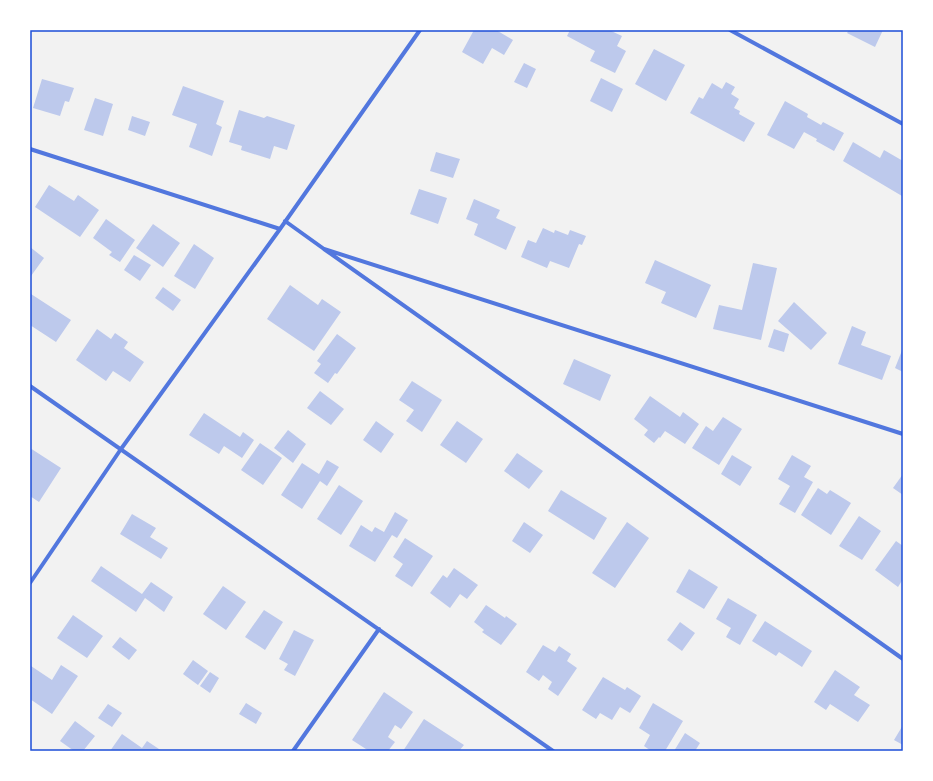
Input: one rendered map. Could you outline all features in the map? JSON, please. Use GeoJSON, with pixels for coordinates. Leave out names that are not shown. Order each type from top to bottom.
{"type":"FeatureCollection","features":[{"type":"Feature","properties":{"kind":"street"},"geometry":{"type":"LineString","coordinates":[[30,583],[122,449],[280,229],[420,30]]}},
{"type":"Feature","properties":{"kind":"street"},"geometry":{"type":"LineString","coordinates":[[730,30],[903,124]]}},
{"type":"Feature","properties":{"kind":"street"},"geometry":{"type":"LineString","coordinates":[[30,149],[280,229]]}},
{"type":"Feature","properties":{"kind":"street"},"geometry":{"type":"LineString","coordinates":[[285,221],[903,659]]}},
{"type":"Feature","properties":{"kind":"street"},"geometry":{"type":"LineString","coordinates":[[324,249],[903,434]]}},
{"type":"Feature","properties":{"kind":"street"},"geometry":{"type":"LineString","coordinates":[[30,386],[553,751]]}},
{"type":"Feature","properties":{"kind":"street"},"geometry":{"type":"LineString","coordinates":[[293,751],[379,629]]}},
{"type":"Feature","properties":{"kind":"building"},"geometry":{"type":"Polygon","coordinates":[[[474,30],[496,30],[513,40],[504,55],[492,48],[483,64],[462,52],[474,30]]]}},
{"type":"Feature","properties":{"kind":"building"},"geometry":{"type":"Polygon","coordinates":[[[570,30],[609,30],[622,36],[617,46],[626,51],[615,73],[590,61],[595,51],[567,36],[570,30]]]}},
{"type":"Feature","properties":{"kind":"building"},"geometry":{"type":"Polygon","coordinates":[[[849,30],[883,30],[875,47],[847,33],[849,30]]]}},
{"type":"Feature","properties":{"kind":"building"},"geometry":{"type":"Polygon","coordinates":[[[654,49],[685,65],[666,101],[635,84],[654,49]]]}},
{"type":"Feature","properties":{"kind":"building"},"geometry":{"type":"Polygon","coordinates":[[[524,63],[536,69],[527,88],[514,82],[524,63]]]}},
{"type":"Feature","properties":{"kind":"building"},"geometry":{"type":"Polygon","coordinates":[[[601,78],[623,89],[612,112],[590,101],[601,78]]]}},
{"type":"Feature","properties":{"kind":"building"},"geometry":{"type":"Polygon","coordinates":[[[42,79],[74,88],[69,102],[65,101],[60,116],[33,108],[42,79]]]}},
{"type":"Feature","properties":{"kind":"building"},"geometry":{"type":"Polygon","coordinates":[[[726,82],[735,87],[731,94],[739,99],[734,108],[740,111],[739,114],[755,123],[744,142],[690,113],[699,97],[703,99],[712,83],[722,89],[726,82]]]}},
{"type":"Feature","properties":{"kind":"building"},"geometry":{"type":"Polygon","coordinates":[[[183,86],[224,101],[216,124],[222,127],[212,156],[189,147],[197,124],[172,115],[183,86]]]}},
{"type":"Feature","properties":{"kind":"building"},"geometry":{"type":"Polygon","coordinates":[[[95,98],[113,104],[103,136],[84,130],[95,98]]]}},
{"type":"Feature","properties":{"kind":"building"},"geometry":{"type":"Polygon","coordinates":[[[785,101],[808,114],[807,117],[821,125],[823,122],[844,133],[834,151],[804,132],[794,149],[767,135],[785,101]]]}},
{"type":"Feature","properties":{"kind":"building"},"geometry":{"type":"Polygon","coordinates":[[[239,110],[264,118],[267,116],[295,125],[287,150],[274,146],[270,159],[241,150],[242,146],[229,142],[239,110]]]}},
{"type":"Feature","properties":{"kind":"building"},"geometry":{"type":"Polygon","coordinates":[[[132,116],[150,122],[145,136],[128,130],[132,116]]]}},
{"type":"Feature","properties":{"kind":"building"},"geometry":{"type":"Polygon","coordinates":[[[853,142],[880,158],[884,150],[903,161],[902,196],[843,161],[853,142]]]}},
{"type":"Feature","properties":{"kind":"building"},"geometry":{"type":"Polygon","coordinates":[[[436,152],[460,159],[453,178],[430,171],[436,152]]]}},
{"type":"Feature","properties":{"kind":"building"},"geometry":{"type":"Polygon","coordinates":[[[49,185],[74,201],[78,195],[99,210],[80,237],[35,207],[49,185]]]}},
{"type":"Feature","properties":{"kind":"building"},"geometry":{"type":"Polygon","coordinates":[[[419,189],[447,198],[438,224],[410,214],[419,189]]]}},
{"type":"Feature","properties":{"kind":"building"},"geometry":{"type":"Polygon","coordinates":[[[474,199],[500,210],[496,218],[516,227],[506,250],[474,235],[478,224],[466,219],[474,199]]]}},
{"type":"Feature","properties":{"kind":"building"},"geometry":{"type":"Polygon","coordinates":[[[106,219],[135,240],[120,262],[109,255],[112,252],[93,238],[106,219]]]}},
{"type":"Feature","properties":{"kind":"building"},"geometry":{"type":"Polygon","coordinates":[[[153,224],[180,243],[163,267],[136,248],[153,224]]]}},
{"type":"Feature","properties":{"kind":"building"},"geometry":{"type":"Polygon","coordinates":[[[543,228],[554,233],[555,230],[568,235],[570,230],[586,236],[582,245],[579,244],[569,268],[550,261],[547,268],[521,257],[528,240],[536,243],[543,228]]]}},
{"type":"Feature","properties":{"kind":"building"},"geometry":{"type":"Polygon","coordinates":[[[194,244],[214,258],[195,289],[174,276],[194,244]]]}},
{"type":"Feature","properties":{"kind":"building"},"geometry":{"type":"Polygon","coordinates":[[[30,247],[44,258],[31,276],[30,275],[30,247]]]}},
{"type":"Feature","properties":{"kind":"building"},"geometry":{"type":"Polygon","coordinates":[[[134,255],[151,265],[140,281],[124,270],[134,255]]]}},
{"type":"Feature","properties":{"kind":"building"},"geometry":{"type":"Polygon","coordinates":[[[655,260],[711,285],[696,318],[661,303],[666,292],[645,283],[655,260]]]}},
{"type":"Feature","properties":{"kind":"building"},"geometry":{"type":"Polygon","coordinates":[[[753,263],[777,268],[761,340],[713,329],[719,305],[742,310],[753,263]]]}},
{"type":"Feature","properties":{"kind":"building"},"geometry":{"type":"Polygon","coordinates":[[[290,285],[318,305],[322,299],[341,312],[314,351],[267,319],[290,285]]]}},
{"type":"Feature","properties":{"kind":"building"},"geometry":{"type":"Polygon","coordinates":[[[163,287],[181,300],[173,311],[155,298],[163,287]]]}},
{"type":"Feature","properties":{"kind":"building"},"geometry":{"type":"Polygon","coordinates":[[[31,294],[71,320],[56,342],[30,325],[31,294]]]}},
{"type":"Feature","properties":{"kind":"building"},"geometry":{"type":"Polygon","coordinates":[[[794,302],[827,333],[811,350],[778,321],[794,302]]]}},
{"type":"Feature","properties":{"kind":"building"},"geometry":{"type":"Polygon","coordinates":[[[852,326],[866,332],[861,345],[891,356],[882,380],[838,364],[852,326]]]}},
{"type":"Feature","properties":{"kind":"building"},"geometry":{"type":"Polygon","coordinates":[[[97,329],[111,339],[115,333],[128,342],[124,348],[144,362],[130,382],[113,371],[106,381],[76,360],[97,329]]]}},
{"type":"Feature","properties":{"kind":"building"},"geometry":{"type":"Polygon","coordinates":[[[774,329],[789,334],[784,352],[768,347],[774,329]]]}},
{"type":"Feature","properties":{"kind":"building"},"geometry":{"type":"Polygon","coordinates":[[[337,334],[356,348],[337,374],[335,373],[328,383],[314,373],[321,364],[317,361],[337,334]]]}},
{"type":"Feature","properties":{"kind":"building"},"geometry":{"type":"Polygon","coordinates":[[[903,348],[903,372],[895,368],[903,348]]]}},
{"type":"Feature","properties":{"kind":"building"},"geometry":{"type":"Polygon","coordinates":[[[574,359],[611,375],[600,401],[563,384],[574,359]]]}},
{"type":"Feature","properties":{"kind":"building"},"geometry":{"type":"Polygon","coordinates":[[[412,381],[442,400],[422,432],[406,421],[414,410],[399,400],[412,381]]]}},
{"type":"Feature","properties":{"kind":"building"},"geometry":{"type":"Polygon","coordinates":[[[320,391],[344,409],[331,425],[307,408],[320,391]]]}},
{"type":"Feature","properties":{"kind":"building"},"geometry":{"type":"Polygon","coordinates":[[[650,396],[680,417],[683,412],[699,424],[685,444],[665,431],[654,443],[644,435],[648,430],[634,419],[650,396]]]}},
{"type":"Feature","properties":{"kind":"building"},"geometry":{"type":"Polygon","coordinates":[[[204,413],[240,437],[243,432],[254,440],[242,458],[224,446],[219,454],[189,435],[204,413]]]}},
{"type":"Feature","properties":{"kind":"building"},"geometry":{"type":"Polygon","coordinates":[[[723,417],[742,429],[719,465],[692,448],[706,426],[713,431],[723,417]]]}},
{"type":"Feature","properties":{"kind":"building"},"geometry":{"type":"Polygon","coordinates":[[[376,421],[394,434],[381,453],[363,440],[376,421]]]}},
{"type":"Feature","properties":{"kind":"building"},"geometry":{"type":"Polygon","coordinates":[[[457,421],[483,439],[466,463],[440,445],[457,421]]]}},
{"type":"Feature","properties":{"kind":"building"},"geometry":{"type":"Polygon","coordinates":[[[288,430],[306,444],[293,463],[274,448],[288,430]]]}},
{"type":"Feature","properties":{"kind":"building"},"geometry":{"type":"Polygon","coordinates":[[[260,443],[282,458],[263,485],[241,470],[260,443]]]}},
{"type":"Feature","properties":{"kind":"building"},"geometry":{"type":"Polygon","coordinates":[[[30,448],[61,468],[39,502],[30,496],[30,448]]]}},
{"type":"Feature","properties":{"kind":"building"},"geometry":{"type":"Polygon","coordinates":[[[517,453],[543,471],[529,489],[504,471],[517,453]]]}},
{"type":"Feature","properties":{"kind":"building"},"geometry":{"type":"Polygon","coordinates":[[[732,455],[752,467],[740,486],[721,474],[732,455]]]}},
{"type":"Feature","properties":{"kind":"building"},"geometry":{"type":"Polygon","coordinates":[[[792,455],[811,466],[804,477],[813,482],[795,513],[779,504],[790,486],[778,479],[792,455]]]}},
{"type":"Feature","properties":{"kind":"building"},"geometry":{"type":"Polygon","coordinates":[[[327,460],[339,467],[327,486],[320,481],[302,509],[281,495],[302,463],[319,474],[327,460]]]}},
{"type":"Feature","properties":{"kind":"building"},"geometry":{"type":"Polygon","coordinates":[[[903,474],[903,495],[893,488],[903,474]]]}},
{"type":"Feature","properties":{"kind":"building"},"geometry":{"type":"Polygon","coordinates":[[[339,485],[363,501],[341,535],[317,519],[339,485]]]}},
{"type":"Feature","properties":{"kind":"building"},"geometry":{"type":"Polygon","coordinates":[[[818,488],[827,494],[830,490],[851,503],[831,535],[801,515],[818,488]]]}},
{"type":"Feature","properties":{"kind":"building"},"geometry":{"type":"Polygon","coordinates":[[[561,490],[607,518],[594,540],[548,511],[561,490]]]}},
{"type":"Feature","properties":{"kind":"building"},"geometry":{"type":"Polygon","coordinates":[[[395,512],[408,520],[397,538],[392,535],[375,562],[349,546],[361,525],[372,532],[375,527],[384,532],[395,512]]]}},
{"type":"Feature","properties":{"kind":"building"},"geometry":{"type":"Polygon","coordinates":[[[132,514],[156,528],[150,537],[168,548],[161,559],[120,534],[132,514]]]}},
{"type":"Feature","properties":{"kind":"building"},"geometry":{"type":"Polygon","coordinates":[[[859,516],[881,531],[862,560],[839,546],[859,516]]]}},
{"type":"Feature","properties":{"kind":"building"},"geometry":{"type":"Polygon","coordinates":[[[524,522],[543,535],[530,553],[512,541],[524,522]]]}},
{"type":"Feature","properties":{"kind":"building"},"geometry":{"type":"Polygon","coordinates":[[[627,522],[649,538],[615,588],[592,573],[627,522]]]}},
{"type":"Feature","properties":{"kind":"building"},"geometry":{"type":"Polygon","coordinates":[[[405,538],[433,556],[412,587],[395,576],[403,564],[393,557],[405,538]]]}},
{"type":"Feature","properties":{"kind":"building"},"geometry":{"type":"Polygon","coordinates":[[[896,541],[903,546],[903,579],[898,587],[875,570],[896,541]]]}},
{"type":"Feature","properties":{"kind":"building"},"geometry":{"type":"Polygon","coordinates":[[[101,566],[142,594],[151,582],[173,597],[164,612],[145,598],[136,612],[91,581],[101,566]]]}},
{"type":"Feature","properties":{"kind":"building"},"geometry":{"type":"Polygon","coordinates":[[[454,568],[478,585],[467,599],[460,594],[450,608],[430,593],[443,575],[447,578],[454,568]]]}},
{"type":"Feature","properties":{"kind":"building"},"geometry":{"type":"Polygon","coordinates":[[[689,569],[718,587],[704,609],[676,592],[689,569]]]}},
{"type":"Feature","properties":{"kind":"building"},"geometry":{"type":"Polygon","coordinates":[[[223,586],[246,602],[226,630],[203,614],[223,586]]]}},
{"type":"Feature","properties":{"kind":"building"},"geometry":{"type":"Polygon","coordinates":[[[728,598],[757,615],[740,645],[726,637],[731,628],[716,619],[728,598]]]}},
{"type":"Feature","properties":{"kind":"building"},"geometry":{"type":"Polygon","coordinates":[[[486,605],[517,624],[501,645],[482,632],[484,630],[474,622],[486,605]]]}},
{"type":"Feature","properties":{"kind":"building"},"geometry":{"type":"Polygon","coordinates":[[[264,610],[283,622],[265,650],[245,637],[264,610]]]}},
{"type":"Feature","properties":{"kind":"building"},"geometry":{"type":"Polygon","coordinates":[[[73,615],[103,636],[87,658],[57,638],[73,615]]]}},
{"type":"Feature","properties":{"kind":"building"},"geometry":{"type":"Polygon","coordinates":[[[765,621],[812,651],[802,667],[779,652],[776,656],[752,641],[765,621]]]}},
{"type":"Feature","properties":{"kind":"building"},"geometry":{"type":"Polygon","coordinates":[[[680,622],[695,633],[682,651],[667,640],[680,622]]]}},
{"type":"Feature","properties":{"kind":"building"},"geometry":{"type":"Polygon","coordinates":[[[294,630],[314,640],[295,676],[284,670],[288,664],[279,659],[294,630]]]}},
{"type":"Feature","properties":{"kind":"building"},"geometry":{"type":"Polygon","coordinates":[[[120,637],[137,650],[129,660],[112,647],[120,637]]]}},
{"type":"Feature","properties":{"kind":"building"},"geometry":{"type":"Polygon","coordinates":[[[543,645],[555,652],[559,646],[571,654],[567,661],[577,668],[558,696],[548,689],[552,682],[543,675],[539,681],[526,672],[543,645]]]}},
{"type":"Feature","properties":{"kind":"building"},"geometry":{"type":"Polygon","coordinates":[[[193,660],[208,671],[198,685],[183,674],[193,660]]]}},
{"type":"Feature","properties":{"kind":"building"},"geometry":{"type":"Polygon","coordinates":[[[61,665],[78,676],[52,714],[30,699],[30,668],[31,666],[52,680],[61,665]]]}},
{"type":"Feature","properties":{"kind":"building"},"geometry":{"type":"Polygon","coordinates":[[[835,670],[860,687],[854,695],[870,705],[858,722],[830,704],[826,710],[814,702],[835,670]]]}},
{"type":"Feature","properties":{"kind":"building"},"geometry":{"type":"Polygon","coordinates":[[[210,672],[219,678],[210,693],[200,686],[210,672]]]}},
{"type":"Feature","properties":{"kind":"building"},"geometry":{"type":"Polygon","coordinates":[[[603,677],[625,690],[627,687],[641,696],[630,713],[620,707],[612,720],[600,713],[596,719],[582,710],[603,677]]]}},
{"type":"Feature","properties":{"kind":"building"},"geometry":{"type":"Polygon","coordinates":[[[384,692],[413,712],[401,729],[395,725],[388,737],[395,742],[388,751],[369,751],[352,740],[384,692]]]}},
{"type":"Feature","properties":{"kind":"building"},"geometry":{"type":"Polygon","coordinates":[[[246,703],[262,713],[256,724],[239,714],[246,703]]]}},
{"type":"Feature","properties":{"kind":"building"},"geometry":{"type":"Polygon","coordinates":[[[653,703],[683,721],[665,751],[651,751],[644,746],[650,735],[639,728],[653,703]]]}},
{"type":"Feature","properties":{"kind":"building"},"geometry":{"type":"Polygon","coordinates":[[[108,704],[122,713],[112,727],[98,718],[108,704]]]}},
{"type":"Feature","properties":{"kind":"building"},"geometry":{"type":"Polygon","coordinates":[[[424,719],[464,745],[459,751],[403,751],[424,719]]]}},
{"type":"Feature","properties":{"kind":"building"},"geometry":{"type":"Polygon","coordinates":[[[75,721],[95,736],[83,751],[74,751],[60,741],[75,721]]]}},
{"type":"Feature","properties":{"kind":"building"},"geometry":{"type":"Polygon","coordinates":[[[903,725],[903,745],[894,740],[903,725]]]}},
{"type":"Feature","properties":{"kind":"building"},"geometry":{"type":"Polygon","coordinates":[[[685,733],[700,743],[695,751],[674,751],[685,733]]]}},
{"type":"Feature","properties":{"kind":"building"},"geometry":{"type":"Polygon","coordinates":[[[122,734],[142,748],[147,741],[162,751],[110,751],[122,734]]]}}]}
